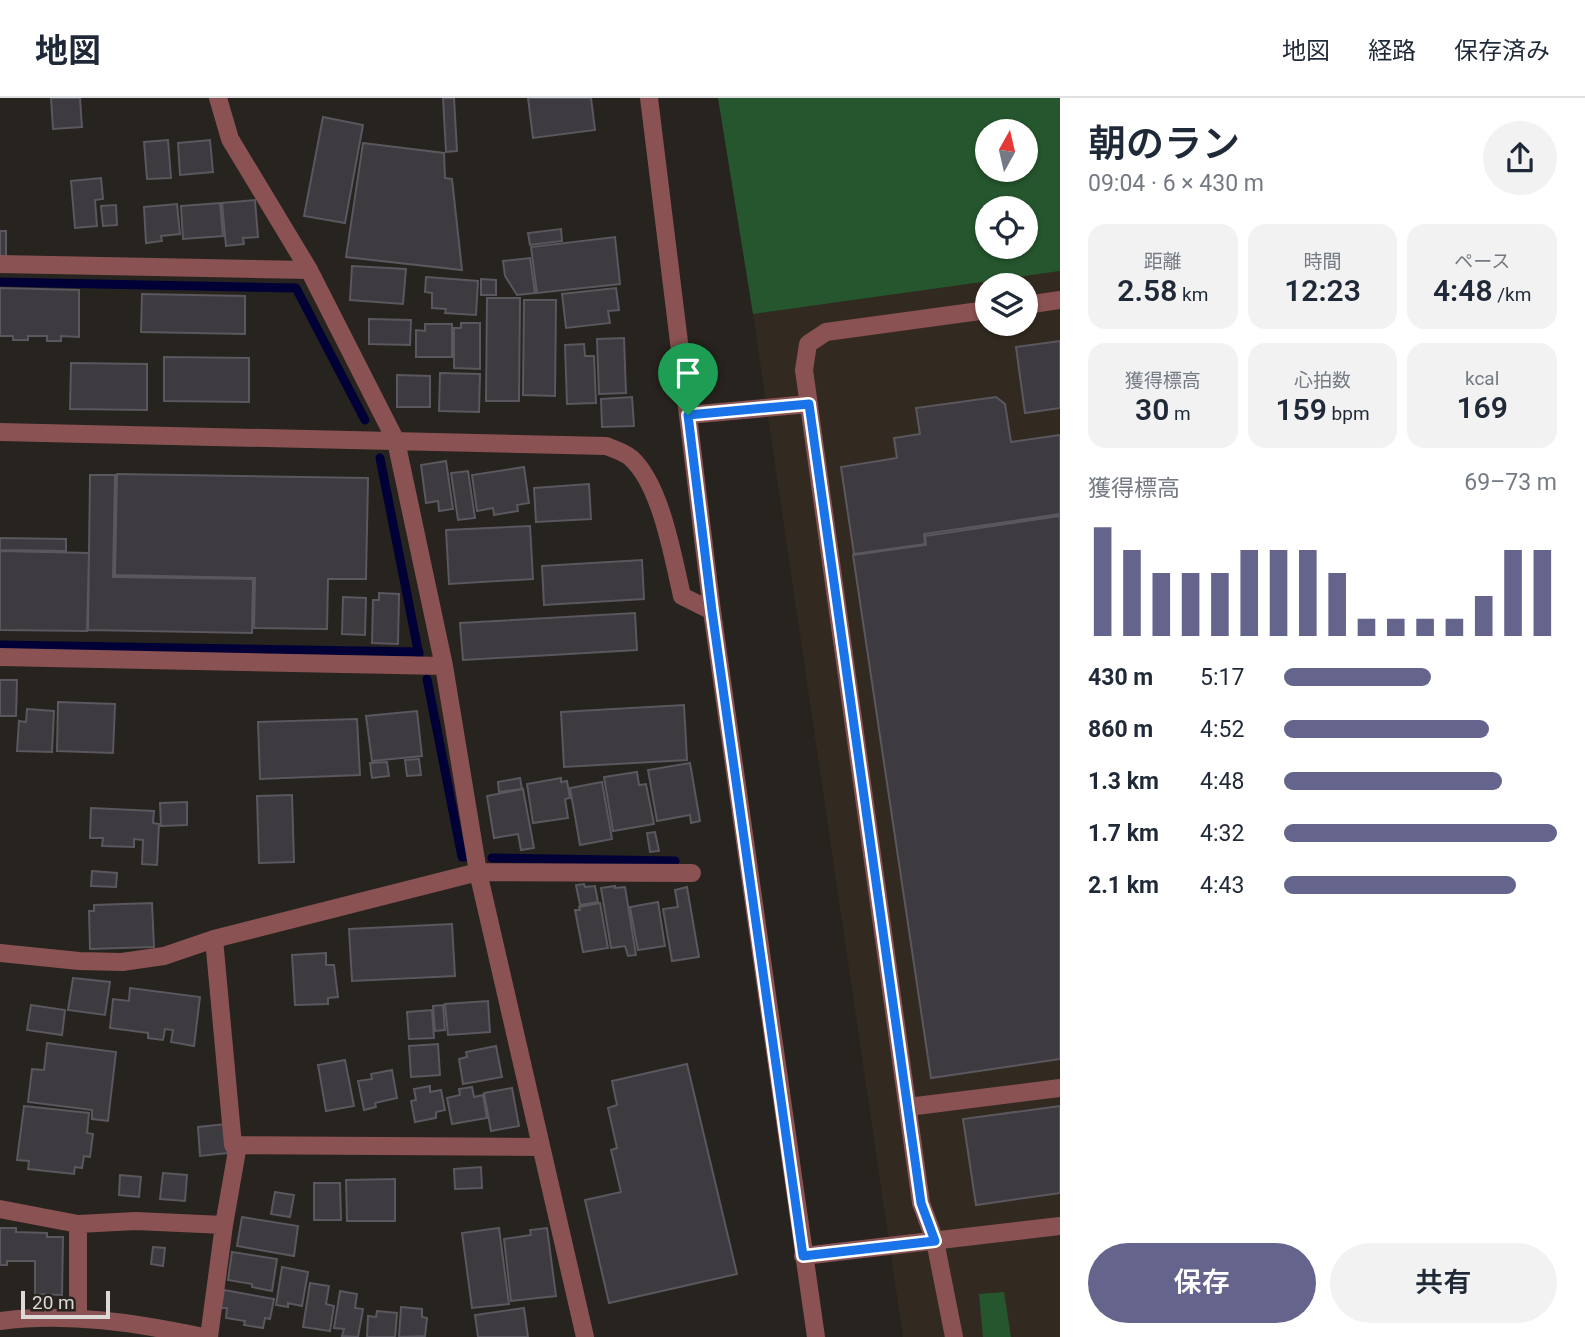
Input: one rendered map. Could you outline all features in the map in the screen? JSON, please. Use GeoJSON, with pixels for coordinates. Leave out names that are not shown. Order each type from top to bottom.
{"type":"FeatureCollection","features":[{"type":"Feature","properties":{"kind":"street"},"geometry":{"type":"LineString","coordinates":[[218,98],[230,139],[309,270],[396,441],[444,666],[478,872],[584,1337]]}},
{"type":"Feature","properties":{"kind":"street"},"geometry":{"type":"LineString","coordinates":[[649,98],[712,611],[811,1255],[816,1337]]}},
{"type":"Feature","properties":{"kind":"street"},"geometry":{"type":"LineString","coordinates":[[0,264],[309,270]]}},
{"type":"Feature","properties":{"kind":"street"},"geometry":{"type":"LineString","coordinates":[[1038,303],[1060,300]]}},
{"type":"Feature","properties":{"kind":"street"},"geometry":{"type":"LineString","coordinates":[[954,1337],[935,1241],[921,1203],[804,370],[808,344],[827,332],[975,312]]}},
{"type":"Feature","properties":{"kind":"street"},"geometry":{"type":"LineString","coordinates":[[688,415],[809,404]]}},
{"type":"Feature","properties":{"kind":"street"},"geometry":{"type":"LineString","coordinates":[[0,432],[606,446],[629,456],[648,477],[668,537],[682,596],[712,611]]}},
{"type":"Feature","properties":{"kind":"street"},"geometry":{"type":"LineString","coordinates":[[0,657],[444,666]]}},
{"type":"Feature","properties":{"kind":"street"},"geometry":{"type":"LineString","coordinates":[[0,953],[79,961],[122,962],[164,956],[214,939],[478,872],[692,873]]}},
{"type":"Feature","properties":{"kind":"street"},"geometry":{"type":"LineString","coordinates":[[214,939],[233,1145],[541,1147]]}},
{"type":"Feature","properties":{"kind":"street"},"geometry":{"type":"LineString","coordinates":[[908,1107],[1060,1088]]}},
{"type":"Feature","properties":{"kind":"street"},"geometry":{"type":"LineString","coordinates":[[0,1321],[78,1318],[160,1328],[206,1337],[238,1145]]}},
{"type":"Feature","properties":{"kind":"street"},"geometry":{"type":"LineString","coordinates":[[0,1209],[78,1224],[135,1221],[224,1225]]}},
{"type":"Feature","properties":{"kind":"street"},"geometry":{"type":"LineString","coordinates":[[78,1224],[78,1318]]}},
{"type":"Feature","properties":{"kind":"street"},"geometry":{"type":"LineString","coordinates":[[811,1255],[1060,1226]]}},
{"type":"Feature","properties":{"kind":"shaded area"},"geometry":{"type":"Polygon","coordinates":[[[1060,271],[1060,1337],[903,1337],[753,314],[975,283],[975,336],[1038,336],[1038,274],[1060,271]]]}},
{"type":"Feature","properties":{"kind":"green space"},"geometry":{"type":"Polygon","coordinates":[[[718,98],[1060,98],[1060,271],[1038,274],[975,273],[975,283],[753,314],[718,98]]]}},
{"type":"Feature","properties":{"kind":"green space"},"geometry":{"type":"Polygon","coordinates":[[[1004,1292],[1011,1337],[983,1337],[979,1294],[1004,1292]]]}},
{"type":"Feature","properties":{"kind":"building"},"geometry":{"type":"Polygon","coordinates":[[[51,98],[80,98],[82,127],[53,129],[51,98]]]}},
{"type":"Feature","properties":{"kind":"building"},"geometry":{"type":"Polygon","coordinates":[[[443,98],[454,98],[457,151],[446,152],[443,98]]]}},
{"type":"Feature","properties":{"kind":"building"},"geometry":{"type":"Polygon","coordinates":[[[528,98],[591,98],[595,130],[533,138],[528,98]]]}},
{"type":"Feature","properties":{"kind":"building"},"geometry":{"type":"Polygon","coordinates":[[[323,117],[363,125],[345,223],[304,216],[323,117]]]}},
{"type":"Feature","properties":{"kind":"building"},"geometry":{"type":"Polygon","coordinates":[[[168,140],[171,178],[147,179],[144,142],[168,140]]]}},
{"type":"Feature","properties":{"kind":"building"},"geometry":{"type":"Polygon","coordinates":[[[210,140],[213,172],[180,175],[178,143],[210,140]]]}},
{"type":"Feature","properties":{"kind":"building"},"geometry":{"type":"Polygon","coordinates":[[[363,143],[444,153],[445,178],[452,179],[462,270],[346,257],[363,143]]]}},
{"type":"Feature","properties":{"kind":"building"},"geometry":{"type":"Polygon","coordinates":[[[101,178],[103,199],[95,200],[97,226],[75,228],[71,181],[101,178]]]}},
{"type":"Feature","properties":{"kind":"building"},"geometry":{"type":"Polygon","coordinates":[[[255,200],[258,237],[243,238],[244,244],[226,246],[222,203],[255,200]]]}},
{"type":"Feature","properties":{"kind":"building"},"geometry":{"type":"Polygon","coordinates":[[[220,203],[223,236],[183,239],[181,206],[220,203]]]}},
{"type":"Feature","properties":{"kind":"building"},"geometry":{"type":"Polygon","coordinates":[[[177,204],[180,234],[161,236],[162,241],[146,243],[144,207],[177,204]]]}},
{"type":"Feature","properties":{"kind":"building"},"geometry":{"type":"Polygon","coordinates":[[[116,205],[117,225],[103,226],[101,206],[116,205]]]}},
{"type":"Feature","properties":{"kind":"building"},"geometry":{"type":"Polygon","coordinates":[[[561,229],[562,241],[530,245],[528,233],[561,229]]]}},
{"type":"Feature","properties":{"kind":"building"},"geometry":{"type":"Polygon","coordinates":[[[0,231],[6,231],[6,256],[0,256],[0,231]]]}},
{"type":"Feature","properties":{"kind":"building"},"geometry":{"type":"Polygon","coordinates":[[[615,237],[620,284],[537,293],[531,247],[615,237]]]}},
{"type":"Feature","properties":{"kind":"building"},"geometry":{"type":"Polygon","coordinates":[[[530,258],[535,293],[517,295],[505,276],[503,261],[530,258]]]}},
{"type":"Feature","properties":{"kind":"building"},"geometry":{"type":"Polygon","coordinates":[[[352,266],[406,269],[403,304],[350,300],[352,266]]]}},
{"type":"Feature","properties":{"kind":"building"},"geometry":{"type":"Polygon","coordinates":[[[426,277],[478,281],[476,315],[445,313],[446,309],[432,308],[432,293],[425,292],[426,277]]]}},
{"type":"Feature","properties":{"kind":"building"},"geometry":{"type":"Polygon","coordinates":[[[481,279],[496,280],[496,295],[481,295],[481,279]]]}},
{"type":"Feature","properties":{"kind":"building"},"geometry":{"type":"Polygon","coordinates":[[[0,288],[79,290],[79,337],[61,336],[61,341],[47,341],[47,336],[28,336],[28,340],[13,340],[13,336],[0,336],[0,288]]]}},
{"type":"Feature","properties":{"kind":"building"},"geometry":{"type":"Polygon","coordinates":[[[616,288],[619,310],[608,311],[610,323],[566,328],[562,294],[616,288]]]}},
{"type":"Feature","properties":{"kind":"building"},"geometry":{"type":"Polygon","coordinates":[[[142,294],[245,296],[245,334],[141,332],[142,294]]]}},
{"type":"Feature","properties":{"kind":"building"},"geometry":{"type":"Polygon","coordinates":[[[487,298],[520,298],[519,401],[486,401],[487,298]]]}},
{"type":"Feature","properties":{"kind":"building"},"geometry":{"type":"Polygon","coordinates":[[[524,300],[556,300],[555,396],[523,395],[524,300]]]}},
{"type":"Feature","properties":{"kind":"building"},"geometry":{"type":"Polygon","coordinates":[[[369,319],[411,320],[410,345],[369,344],[369,319]]]}},
{"type":"Feature","properties":{"kind":"building"},"geometry":{"type":"Polygon","coordinates":[[[461,323],[480,323],[480,369],[454,368],[454,328],[461,328],[461,323]]]}},
{"type":"Feature","properties":{"kind":"building"},"geometry":{"type":"Polygon","coordinates":[[[425,324],[452,324],[452,357],[416,357],[416,330],[425,331],[425,324]]]}},
{"type":"Feature","properties":{"kind":"building"},"geometry":{"type":"Polygon","coordinates":[[[624,338],[626,393],[599,394],[597,339],[624,338]]]}},
{"type":"Feature","properties":{"kind":"building"},"geometry":{"type":"Polygon","coordinates":[[[1060,341],[1060,408],[1025,413],[1016,347],[1060,341]]]}},
{"type":"Feature","properties":{"kind":"building"},"geometry":{"type":"Polygon","coordinates":[[[584,344],[585,356],[594,356],[596,403],[567,404],[565,345],[584,344]]]}},
{"type":"Feature","properties":{"kind":"building"},"geometry":{"type":"Polygon","coordinates":[[[164,357],[249,358],[249,402],[164,401],[164,357]]]}},
{"type":"Feature","properties":{"kind":"building"},"geometry":{"type":"Polygon","coordinates":[[[71,363],[147,364],[147,410],[70,409],[71,363]]]}},
{"type":"Feature","properties":{"kind":"building"},"geometry":{"type":"Polygon","coordinates":[[[440,373],[480,374],[479,412],[439,411],[440,373]]]}},
{"type":"Feature","properties":{"kind":"building"},"geometry":{"type":"Polygon","coordinates":[[[397,375],[430,376],[430,407],[397,407],[397,375]]]}},
{"type":"Feature","properties":{"kind":"building"},"geometry":{"type":"Polygon","coordinates":[[[632,397],[634,426],[602,427],[601,399],[632,397]]]}},
{"type":"Feature","properties":{"kind":"building"},"geometry":{"type":"Polygon","coordinates":[[[996,397],[1005,404],[1011,442],[1060,435],[1060,514],[924,534],[925,544],[854,554],[841,467],[897,458],[894,438],[920,434],[916,408],[996,397]]]}},
{"type":"Feature","properties":{"kind":"building"},"geometry":{"type":"Polygon","coordinates":[[[446,461],[453,509],[439,511],[438,501],[426,503],[421,465],[446,461]]]}},
{"type":"Feature","properties":{"kind":"building"},"geometry":{"type":"Polygon","coordinates":[[[524,467],[529,503],[517,505],[518,511],[494,515],[493,508],[477,511],[472,475],[524,467]]]}},
{"type":"Feature","properties":{"kind":"building"},"geometry":{"type":"Polygon","coordinates":[[[468,471],[475,518],[458,520],[451,473],[468,471]]]}},
{"type":"Feature","properties":{"kind":"building"},"geometry":{"type":"Polygon","coordinates":[[[117,474],[368,478],[366,579],[328,579],[327,629],[254,628],[255,578],[115,575],[117,474]]]}},
{"type":"Feature","properties":{"kind":"building"},"geometry":{"type":"Polygon","coordinates":[[[90,475],[115,475],[113,577],[253,579],[252,633],[88,630],[90,475]]]}},
{"type":"Feature","properties":{"kind":"building"},"geometry":{"type":"Polygon","coordinates":[[[589,484],[591,519],[536,522],[534,488],[589,484]]]}},
{"type":"Feature","properties":{"kind":"building"},"geometry":{"type":"Polygon","coordinates":[[[1060,516],[1060,1059],[931,1078],[853,555],[926,545],[925,536],[1060,516]]]}},
{"type":"Feature","properties":{"kind":"building"},"geometry":{"type":"Polygon","coordinates":[[[530,526],[533,579],[449,584],[446,530],[530,526]]]}},
{"type":"Feature","properties":{"kind":"building"},"geometry":{"type":"Polygon","coordinates":[[[0,538],[66,539],[66,551],[0,550],[0,538]]]}},
{"type":"Feature","properties":{"kind":"building"},"geometry":{"type":"Polygon","coordinates":[[[0,551],[89,553],[87,631],[0,630],[0,551]]]}},
{"type":"Feature","properties":{"kind":"building"},"geometry":{"type":"Polygon","coordinates":[[[642,560],[644,599],[544,605],[542,566],[642,560]]]}},
{"type":"Feature","properties":{"kind":"building"},"geometry":{"type":"Polygon","coordinates":[[[379,593],[399,594],[398,644],[372,643],[373,600],[379,600],[379,593]]]}},
{"type":"Feature","properties":{"kind":"building"},"geometry":{"type":"Polygon","coordinates":[[[343,597],[366,598],[365,635],[342,634],[343,597]]]}},
{"type":"Feature","properties":{"kind":"building"},"geometry":{"type":"Polygon","coordinates":[[[635,613],[637,650],[463,660],[460,623],[635,613]]]}},
{"type":"Feature","properties":{"kind":"building"},"geometry":{"type":"Polygon","coordinates":[[[0,680],[17,680],[16,716],[0,716],[0,680]]]}},
{"type":"Feature","properties":{"kind":"building"},"geometry":{"type":"Polygon","coordinates":[[[58,702],[115,704],[113,753],[57,751],[58,702]]]}},
{"type":"Feature","properties":{"kind":"building"},"geometry":{"type":"Polygon","coordinates":[[[684,705],[687,760],[564,767],[561,712],[684,705]]]}},
{"type":"Feature","properties":{"kind":"building"},"geometry":{"type":"Polygon","coordinates":[[[27,709],[54,711],[52,752],[17,751],[19,721],[26,722],[27,709]]]}},
{"type":"Feature","properties":{"kind":"building"},"geometry":{"type":"Polygon","coordinates":[[[417,711],[422,756],[372,761],[366,716],[417,711]]]}},
{"type":"Feature","properties":{"kind":"building"},"geometry":{"type":"Polygon","coordinates":[[[357,719],[360,775],[260,779],[258,722],[357,719]]]}},
{"type":"Feature","properties":{"kind":"building"},"geometry":{"type":"Polygon","coordinates":[[[419,759],[421,775],[407,776],[405,760],[419,759]]]}},
{"type":"Feature","properties":{"kind":"building"},"geometry":{"type":"Polygon","coordinates":[[[387,762],[389,776],[372,778],[370,763],[387,762]]]}},
{"type":"Feature","properties":{"kind":"building"},"geometry":{"type":"Polygon","coordinates":[[[690,763],[700,821],[691,823],[690,815],[657,821],[648,770],[690,763]]]}},
{"type":"Feature","properties":{"kind":"building"},"geometry":{"type":"Polygon","coordinates":[[[637,772],[639,785],[646,784],[654,824],[613,831],[604,777],[637,772]]]}},
{"type":"Feature","properties":{"kind":"building"},"geometry":{"type":"Polygon","coordinates":[[[520,778],[522,789],[499,792],[498,782],[520,778]]]}},
{"type":"Feature","properties":{"kind":"building"},"geometry":{"type":"Polygon","coordinates":[[[561,778],[561,782],[567,781],[570,798],[565,799],[568,818],[533,823],[527,784],[561,778]]]}},
{"type":"Feature","properties":{"kind":"building"},"geometry":{"type":"Polygon","coordinates":[[[602,782],[612,839],[580,845],[570,788],[602,782]]]}},
{"type":"Feature","properties":{"kind":"building"},"geometry":{"type":"Polygon","coordinates":[[[523,789],[534,848],[521,850],[518,834],[494,838],[487,796],[523,789]]]}},
{"type":"Feature","properties":{"kind":"building"},"geometry":{"type":"Polygon","coordinates":[[[292,795],[294,862],[259,863],[257,796],[292,795]]]}},
{"type":"Feature","properties":{"kind":"building"},"geometry":{"type":"Polygon","coordinates":[[[187,802],[187,825],[161,826],[160,803],[187,802]]]}},
{"type":"Feature","properties":{"kind":"building"},"geometry":{"type":"Polygon","coordinates":[[[91,808],[154,811],[153,823],[159,824],[157,865],[142,864],[143,840],[134,839],[134,847],[102,846],[103,838],[90,838],[91,808]]]}},
{"type":"Feature","properties":{"kind":"building"},"geometry":{"type":"Polygon","coordinates":[[[655,832],[659,851],[650,852],[647,833],[655,832]]]}},
{"type":"Feature","properties":{"kind":"building"},"geometry":{"type":"Polygon","coordinates":[[[92,871],[117,873],[116,887],[91,886],[92,871]]]}},
{"type":"Feature","properties":{"kind":"building"},"geometry":{"type":"Polygon","coordinates":[[[584,884],[585,887],[595,886],[598,902],[580,905],[576,885],[584,884]]]}},
{"type":"Feature","properties":{"kind":"building"},"geometry":{"type":"Polygon","coordinates":[[[625,887],[636,955],[628,956],[625,946],[611,948],[601,888],[625,887]]]}},
{"type":"Feature","properties":{"kind":"building"},"geometry":{"type":"Polygon","coordinates":[[[687,887],[699,957],[672,961],[663,909],[678,907],[675,890],[687,887]]]}},
{"type":"Feature","properties":{"kind":"building"},"geometry":{"type":"Polygon","coordinates":[[[658,902],[665,946],[638,950],[630,907],[658,902]]]}},
{"type":"Feature","properties":{"kind":"building"},"geometry":{"type":"Polygon","coordinates":[[[152,903],[154,947],[90,949],[89,911],[94,911],[94,905],[152,903]]]}},
{"type":"Feature","properties":{"kind":"building"},"geometry":{"type":"Polygon","coordinates":[[[600,903],[608,948],[583,952],[575,910],[600,903]]]}},
{"type":"Feature","properties":{"kind":"building"},"geometry":{"type":"Polygon","coordinates":[[[452,924],[455,976],[352,981],[349,929],[452,924]]]}},
{"type":"Feature","properties":{"kind":"building"},"geometry":{"type":"Polygon","coordinates":[[[326,953],[326,965],[334,965],[338,997],[328,998],[328,1004],[295,1005],[292,955],[326,953]]]}},
{"type":"Feature","properties":{"kind":"building"},"geometry":{"type":"Polygon","coordinates":[[[73,978],[110,982],[105,1015],[68,1010],[73,978]]]}},
{"type":"Feature","properties":{"kind":"building"},"geometry":{"type":"Polygon","coordinates":[[[130,988],[200,997],[194,1046],[171,1042],[173,1030],[165,1029],[163,1040],[148,1038],[148,1033],[110,1028],[113,999],[129,1001],[130,988]]]}},
{"type":"Feature","properties":{"kind":"building"},"geometry":{"type":"Polygon","coordinates":[[[488,1001],[490,1032],[448,1035],[445,1004],[488,1001]]]}},
{"type":"Feature","properties":{"kind":"building"},"geometry":{"type":"Polygon","coordinates":[[[31,1005],[65,1010],[62,1035],[27,1030],[31,1005]]]}},
{"type":"Feature","properties":{"kind":"building"},"geometry":{"type":"Polygon","coordinates":[[[443,1005],[445,1030],[435,1031],[433,1006],[443,1005]]]}},
{"type":"Feature","properties":{"kind":"building"},"geometry":{"type":"Polygon","coordinates":[[[432,1010],[434,1038],[409,1039],[407,1012],[432,1010]]]}},
{"type":"Feature","properties":{"kind":"building"},"geometry":{"type":"Polygon","coordinates":[[[47,1043],[116,1052],[108,1121],[92,1119],[92,1110],[28,1102],[32,1069],[44,1070],[47,1043]]]}},
{"type":"Feature","properties":{"kind":"building"},"geometry":{"type":"Polygon","coordinates":[[[438,1044],[440,1075],[411,1077],[409,1046],[438,1044]]]}},
{"type":"Feature","properties":{"kind":"building"},"geometry":{"type":"Polygon","coordinates":[[[496,1046],[502,1077],[463,1084],[459,1059],[467,1057],[466,1052],[496,1046]]]}},
{"type":"Feature","properties":{"kind":"building"},"geometry":{"type":"Polygon","coordinates":[[[345,1060],[354,1106],[326,1111],[318,1065],[345,1060]]]}},
{"type":"Feature","properties":{"kind":"building"},"geometry":{"type":"Polygon","coordinates":[[[687,1064],[737,1274],[609,1303],[585,1200],[621,1192],[611,1150],[617,1148],[608,1108],[617,1105],[612,1081],[687,1064]]]}},
{"type":"Feature","properties":{"kind":"building"},"geometry":{"type":"Polygon","coordinates":[[[392,1070],[397,1098],[375,1103],[376,1107],[364,1110],[358,1081],[372,1079],[371,1074],[392,1070]]]}},
{"type":"Feature","properties":{"kind":"building"},"geometry":{"type":"Polygon","coordinates":[[[430,1086],[430,1092],[441,1090],[445,1110],[436,1112],[436,1118],[415,1122],[411,1101],[416,1100],[414,1089],[430,1086]]]}},
{"type":"Feature","properties":{"kind":"building"},"geometry":{"type":"Polygon","coordinates":[[[472,1087],[474,1097],[483,1095],[487,1118],[452,1124],[447,1098],[460,1095],[459,1089],[472,1087]]]}},
{"type":"Feature","properties":{"kind":"building"},"geometry":{"type":"Polygon","coordinates":[[[512,1088],[519,1126],[491,1131],[484,1093],[512,1088]]]}},
{"type":"Feature","properties":{"kind":"building"},"geometry":{"type":"Polygon","coordinates":[[[24,1106],[89,1113],[87,1133],[93,1134],[90,1157],[84,1156],[82,1168],[75,1167],[74,1174],[28,1169],[29,1161],[17,1160],[24,1106]]]}},
{"type":"Feature","properties":{"kind":"building"},"geometry":{"type":"Polygon","coordinates":[[[1060,1106],[1060,1193],[976,1205],[963,1119],[1060,1106]]]}},
{"type":"Feature","properties":{"kind":"building"},"geometry":{"type":"Polygon","coordinates":[[[226,1124],[228,1153],[200,1156],[198,1127],[226,1124]]]}},
{"type":"Feature","properties":{"kind":"building"},"geometry":{"type":"Polygon","coordinates":[[[481,1167],[482,1188],[455,1189],[454,1169],[481,1167]]]}},
{"type":"Feature","properties":{"kind":"building"},"geometry":{"type":"Polygon","coordinates":[[[163,1173],[187,1175],[185,1201],[160,1199],[163,1173]]]}},
{"type":"Feature","properties":{"kind":"building"},"geometry":{"type":"Polygon","coordinates":[[[120,1175],[141,1177],[139,1197],[119,1195],[120,1175]]]}},
{"type":"Feature","properties":{"kind":"building"},"geometry":{"type":"Polygon","coordinates":[[[395,1179],[395,1221],[347,1221],[346,1180],[395,1179]]]}},
{"type":"Feature","properties":{"kind":"building"},"geometry":{"type":"Polygon","coordinates":[[[314,1183],[340,1183],[341,1220],[314,1220],[314,1183]]]}},
{"type":"Feature","properties":{"kind":"building"},"geometry":{"type":"Polygon","coordinates":[[[275,1192],[294,1195],[290,1217],[271,1214],[275,1192]]]}},
{"type":"Feature","properties":{"kind":"building"},"geometry":{"type":"Polygon","coordinates":[[[242,1217],[298,1226],[294,1256],[237,1246],[242,1217]]]}},
{"type":"Feature","properties":{"kind":"building"},"geometry":{"type":"Polygon","coordinates":[[[0,1228],[16,1228],[16,1232],[47,1233],[47,1237],[63,1237],[62,1295],[35,1294],[35,1261],[7,1261],[7,1265],[0,1265],[0,1228]]]}},
{"type":"Feature","properties":{"kind":"building"},"geometry":{"type":"Polygon","coordinates":[[[499,1228],[509,1304],[472,1308],[462,1233],[499,1228]]]}},
{"type":"Feature","properties":{"kind":"building"},"geometry":{"type":"Polygon","coordinates":[[[547,1228],[556,1296],[511,1301],[504,1239],[531,1235],[530,1230],[547,1228]]]}},
{"type":"Feature","properties":{"kind":"building"},"geometry":{"type":"Polygon","coordinates":[[[153,1247],[165,1248],[163,1266],[151,1264],[153,1247]]]}},
{"type":"Feature","properties":{"kind":"building"},"geometry":{"type":"Polygon","coordinates":[[[232,1252],[277,1259],[272,1291],[228,1280],[232,1252]]]}},
{"type":"Feature","properties":{"kind":"building"},"geometry":{"type":"Polygon","coordinates":[[[282,1267],[308,1272],[302,1306],[288,1303],[288,1307],[276,1305],[282,1267]]]}},
{"type":"Feature","properties":{"kind":"building"},"geometry":{"type":"Polygon","coordinates":[[[310,1283],[329,1286],[326,1304],[334,1306],[330,1331],[303,1327],[310,1283]]]}},
{"type":"Feature","properties":{"kind":"building"},"geometry":{"type":"Polygon","coordinates":[[[224,1290],[274,1299],[270,1319],[265,1318],[263,1328],[226,1318],[227,1308],[221,1308],[224,1290]]]}},
{"type":"Feature","properties":{"kind":"building"},"geometry":{"type":"Polygon","coordinates":[[[340,1291],[357,1294],[355,1308],[363,1309],[358,1337],[342,1336],[344,1329],[334,1328],[340,1291]]]}},
{"type":"Feature","properties":{"kind":"building"},"geometry":{"type":"Polygon","coordinates":[[[401,1307],[422,1309],[422,1317],[427,1318],[425,1336],[399,1337],[401,1307]]]}},
{"type":"Feature","properties":{"kind":"building"},"geometry":{"type":"Polygon","coordinates":[[[524,1308],[528,1337],[478,1337],[475,1315],[524,1308]]]}},
{"type":"Feature","properties":{"kind":"building"},"geometry":{"type":"Polygon","coordinates":[[[377,1311],[397,1313],[395,1337],[367,1337],[368,1316],[376,1317],[377,1311]]]}},
{"type":"Feature","properties":{"kind":"waterway"},"geometry":{"type":"LineString","coordinates":[[0,282],[296,288],[365,420]]}},
{"type":"Feature","properties":{"kind":"waterway"},"geometry":{"type":"LineString","coordinates":[[380,458],[419,655]]}},
{"type":"Feature","properties":{"kind":"waterway"},"geometry":{"type":"LineString","coordinates":[[0,645],[419,652]]}},
{"type":"Feature","properties":{"kind":"waterway"},"geometry":{"type":"LineString","coordinates":[[427,679],[462,857],[465,857]]}},
{"type":"Feature","properties":{"kind":"waterway"},"geometry":{"type":"LineString","coordinates":[[492,858],[675,861]]}},
{"type":"Feature","properties":{"kind":"route"},"geometry":{"type":"LineString","coordinates":[[809,404],[921,1203],[935,1241],[803,1256],[712,611],[688,415],[809,404]]}}]}
